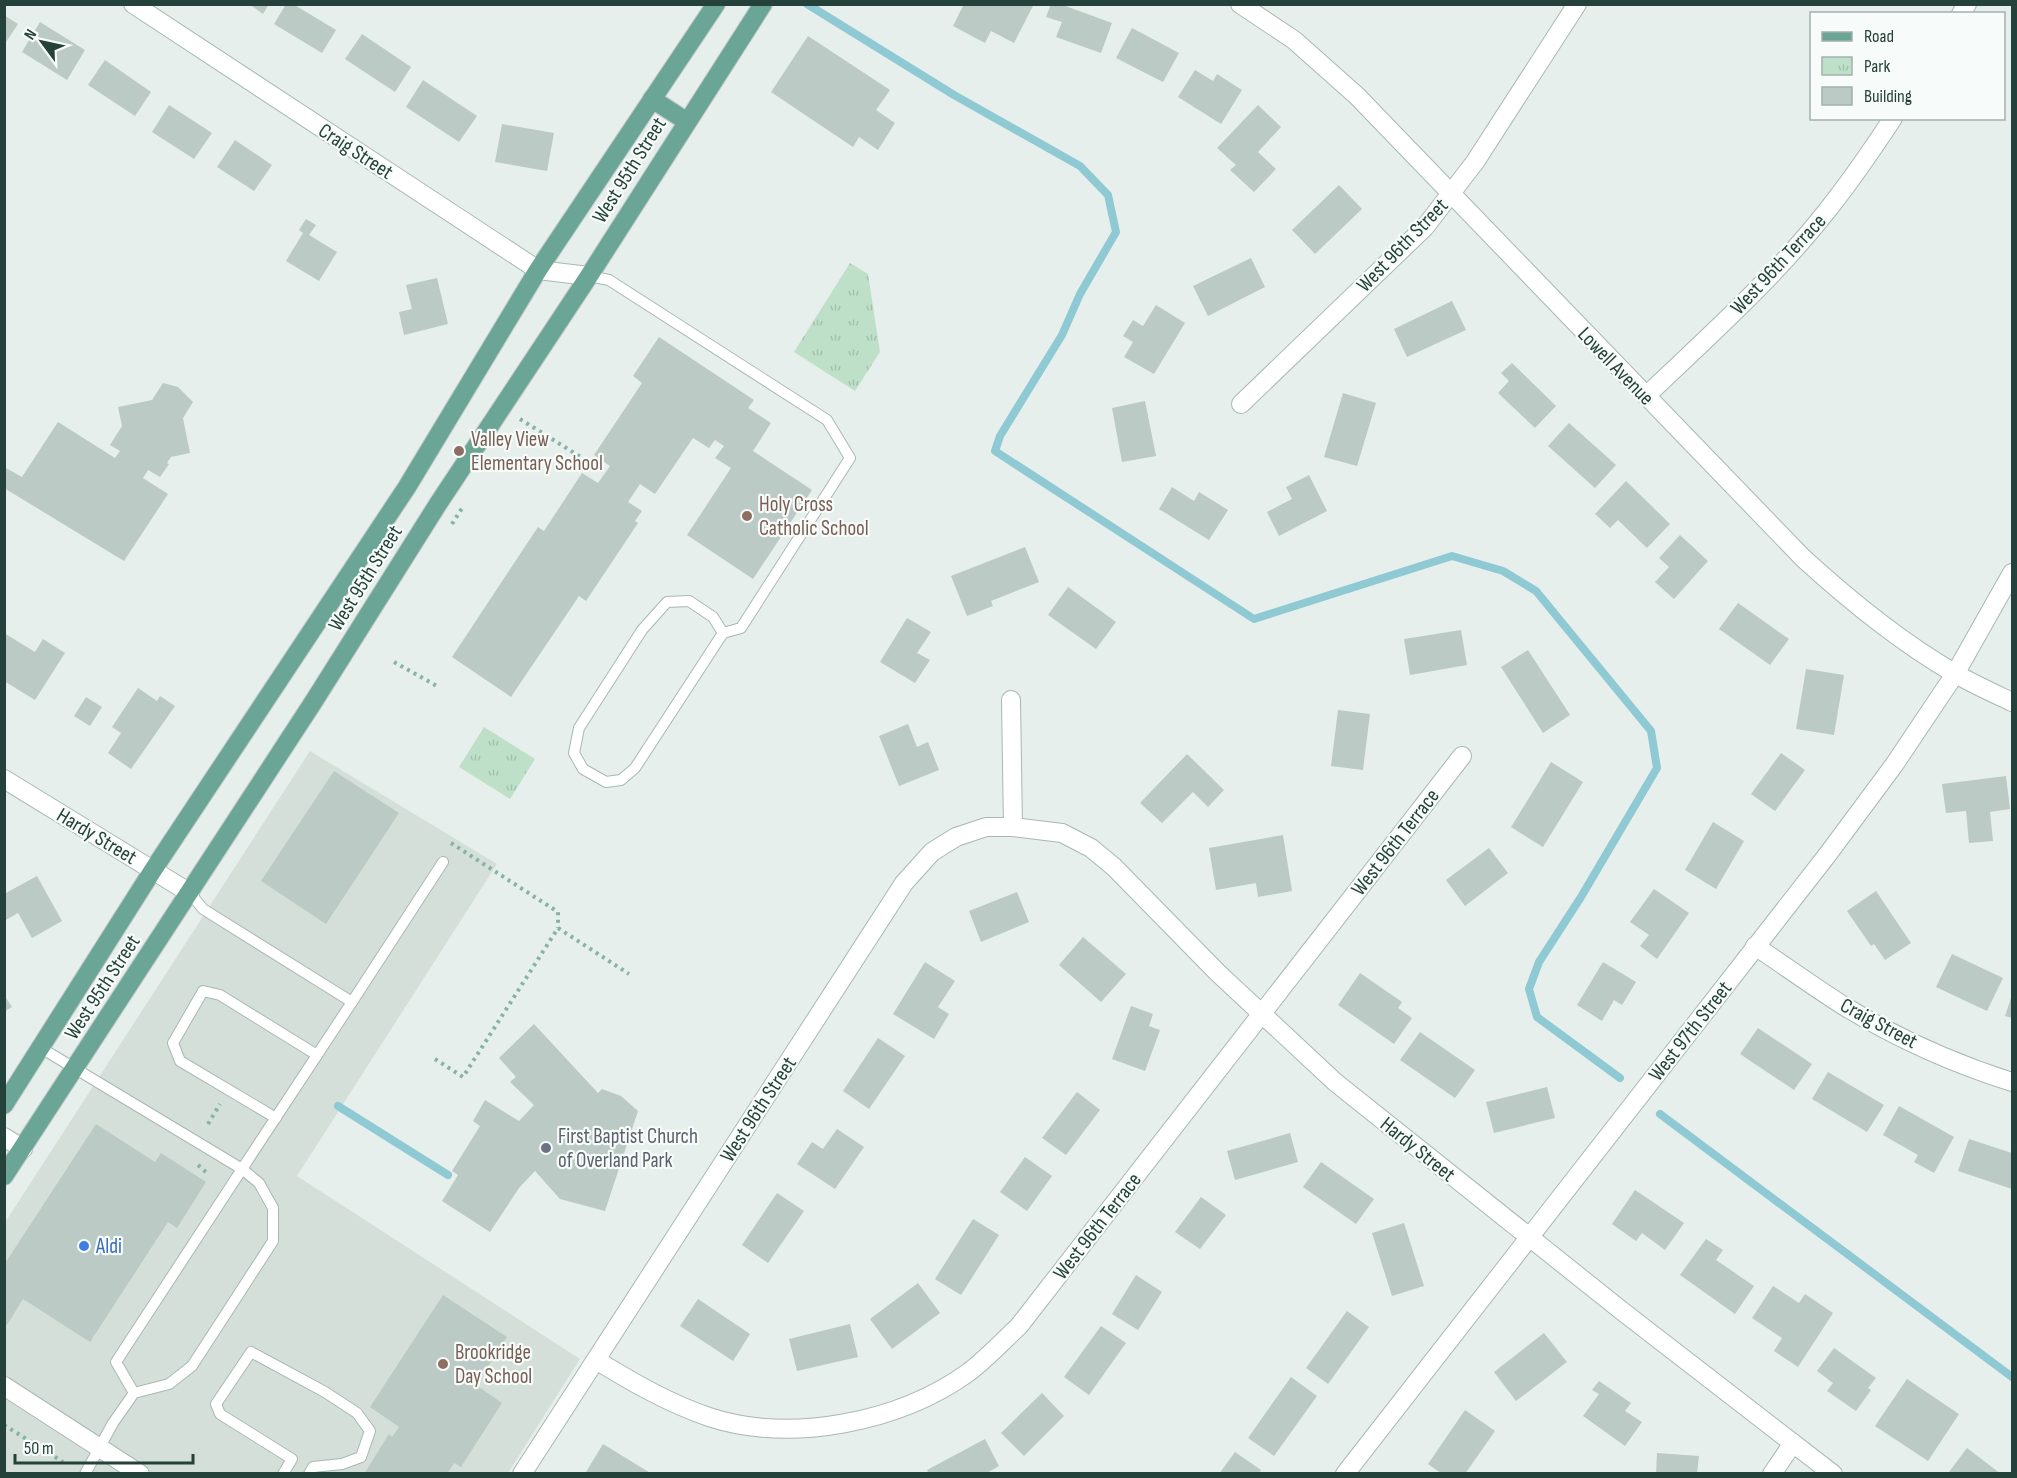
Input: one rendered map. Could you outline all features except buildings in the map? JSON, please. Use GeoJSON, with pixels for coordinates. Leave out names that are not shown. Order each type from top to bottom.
{"type":"FeatureCollection","features":[{"type":"Feature","properties":{"kind":"main road","name":"West 95th Street"},"geometry":{"type":"LineString","coordinates":[[4,1106],[153,870],[407,487],[538,270],[716,4]]}},
{"type":"Feature","properties":{"kind":"main road","name":"West 95th Street"},"geometry":{"type":"LineString","coordinates":[[4,1176],[190,893],[438,504],[589,276],[686,121],[763,4]]}},
{"type":"Feature","properties":{"kind":"main road"},"geometry":{"type":"LineString","coordinates":[[652,99],[686,121]]}},
{"type":"Feature","properties":{"kind":"street","name":"Craig Street"},"geometry":{"type":"LineString","coordinates":[[133,4],[538,270],[589,276]]}},
{"type":"Feature","properties":{"kind":"street","name":"Lowell Avenue"},"geometry":{"type":"LineString","coordinates":[[1240,4],[1294,40],[1357,96],[1803,558],[1850,601],[1955,674],[2013,702]]}},
{"type":"Feature","properties":{"kind":"street","name":"West 96th Street"},"geometry":{"type":"LineString","coordinates":[[1241,404],[1425,227],[1475,162],[1577,4]]}},
{"type":"Feature","properties":{"kind":"street","name":"West 96th Terrace"},"geometry":{"type":"LineString","coordinates":[[1646,396],[1724,322],[1791,253],[1826,213],[1892,120]]}},
{"type":"Feature","properties":{"kind":"street","name":"West 97th Street"},"geometry":{"type":"LineString","coordinates":[[1346,1473],[1887,774],[1955,674],[2013,573]]}},
{"type":"Feature","properties":{"kind":"street"},"geometry":{"type":"LineString","coordinates":[[1011,700],[1013,827]]}},
{"type":"Feature","properties":{"kind":"street","name":"West 96th Terrace"},"geometry":{"type":"LineString","coordinates":[[596,1360],[667,1401],[711,1418],[764,1427],[818,1427],[870,1418],[918,1401],[970,1371],[1019,1326],[1461,756]]}},
{"type":"Feature","properties":{"kind":"street","name":"Hardy Street"},"geometry":{"type":"LineString","coordinates":[[4,779],[190,893]]}},
{"type":"Feature","properties":{"kind":"street","name":"West 96th Street"},"geometry":{"type":"LineString","coordinates":[[522,1473],[904,883],[932,852],[956,837],[987,827],[1013,827]]}},
{"type":"Feature","properties":{"kind":"street","name":"Hardy Street"},"geometry":{"type":"LineString","coordinates":[[1013,827],[1062,833],[1091,848],[1114,867],[1218,973],[1335,1082],[1622,1311],[1833,1473]]}},
{"type":"Feature","properties":{"kind":"street","name":"Craig Street"},"geometry":{"type":"LineString","coordinates":[[1755,946],[1871,1021],[1931,1051],[2013,1082]]}},
{"type":"Feature","properties":{"kind":"street"},"geometry":{"type":"LineString","coordinates":[[4,1137],[23,1149]]}},
{"type":"Feature","properties":{"kind":"street"},"geometry":{"type":"LineString","coordinates":[[4,1386],[140,1473]]}},
{"type":"Feature","properties":{"kind":"street"},"geometry":{"type":"LineString","coordinates":[[1772,1473],[1793,1443]]}},
{"type":"Feature","properties":{"kind":"lane"},"geometry":{"type":"LineString","coordinates":[[589,276],[609,280],[827,420],[850,458],[741,628],[723,633],[635,768],[621,780],[606,782],[583,770],[574,753],[579,728],[642,630],[667,602],[688,601],[713,617],[723,633]]}},
{"type":"Feature","properties":{"kind":"lane"},"geometry":{"type":"LineString","coordinates":[[134,1392],[116,1362],[443,862]]}},
{"type":"Feature","properties":{"kind":"lane"},"geometry":{"type":"LineString","coordinates":[[190,893],[203,909],[352,1002]]}},
{"type":"Feature","properties":{"kind":"lane"},"geometry":{"type":"LineString","coordinates":[[276,1118],[180,1061],[173,1043],[203,992],[220,995],[317,1056]]}},
{"type":"Feature","properties":{"kind":"lane"},"geometry":{"type":"LineString","coordinates":[[41,1048],[242,1169],[259,1183],[273,1208],[273,1241],[192,1366],[169,1384],[134,1392],[113,1423],[85,1473]]}},
{"type":"Feature","properties":{"kind":"lane"},"geometry":{"type":"LineString","coordinates":[[283,1473],[292,1460],[220,1414],[216,1404],[251,1352],[325,1392],[357,1413],[370,1431],[361,1457],[342,1464],[313,1467],[309,1473]]}},
{"type":"Feature","properties":{"kind":"path"},"geometry":{"type":"LineString","coordinates":[[520,419],[603,471]]}},
{"type":"Feature","properties":{"kind":"path"},"geometry":{"type":"LineString","coordinates":[[394,662],[437,686]]}},
{"type":"Feature","properties":{"kind":"path"},"geometry":{"type":"LineString","coordinates":[[435,1059],[463,1077],[558,928],[558,912],[451,843]]}},
{"type":"Feature","properties":{"kind":"path"},"geometry":{"type":"LineString","coordinates":[[558,928],[629,974]]}},
{"type":"Feature","properties":{"kind":"path"},"geometry":{"type":"LineString","coordinates":[[208,1124],[221,1102]]}},
{"type":"Feature","properties":{"kind":"path"},"geometry":{"type":"LineString","coordinates":[[4,1425],[63,1462]]}},
{"type":"Feature","properties":{"kind":"shaded area"},"geometry":{"type":"Polygon","coordinates":[[[310,751],[497,864],[297,1176],[580,1359],[508,1473],[5,1473],[4,1224],[310,751]]]}},
{"type":"Feature","properties":{"kind":"green space"},"geometry":{"type":"Polygon","coordinates":[[[850,263],[868,274],[880,352],[855,391],[794,352],[850,263]]]}},
{"type":"Feature","properties":{"kind":"green space"},"geometry":{"type":"Polygon","coordinates":[[[484,727],[535,759],[510,799],[459,767],[484,727]]]}},
{"type":"Feature","properties":{"kind":"waterway"},"geometry":{"type":"LineString","coordinates":[[807,4],[954,95],[1080,166],[1108,195],[1116,232],[1080,294],[1062,335],[1000,436],[995,451],[1254,619],[1452,556],[1503,571],[1536,591],[1651,731],[1657,768],[1581,897],[1539,962],[1529,989],[1537,1017],[1620,1078]]}},
{"type":"Feature","properties":{"kind":"waterway"},"geometry":{"type":"LineString","coordinates":[[338,1106],[448,1175]]}},
{"type":"Feature","properties":{"kind":"waterway"},"geometry":{"type":"LineString","coordinates":[[1660,1114],[2012,1377]]}},
{"type":"Feature","properties":{"kind":"place","name":"Valley View Elementary School"},"geometry":{"type":"Point","coordinates":[459,451]}},
{"type":"Feature","properties":{"kind":"place","name":"Holy Cross Catholic School"},"geometry":{"type":"Point","coordinates":[747,516]}},
{"type":"Feature","properties":{"kind":"place","name":"First Baptist Church of Overland Park"},"geometry":{"type":"Point","coordinates":[546,1148]}},
{"type":"Feature","properties":{"kind":"place","name":"Aldi"},"geometry":{"type":"Point","coordinates":[84,1246]}},
{"type":"Feature","properties":{"kind":"place","name":"Brookridge Day School"},"geometry":{"type":"Point","coordinates":[443,1364]}}]}
